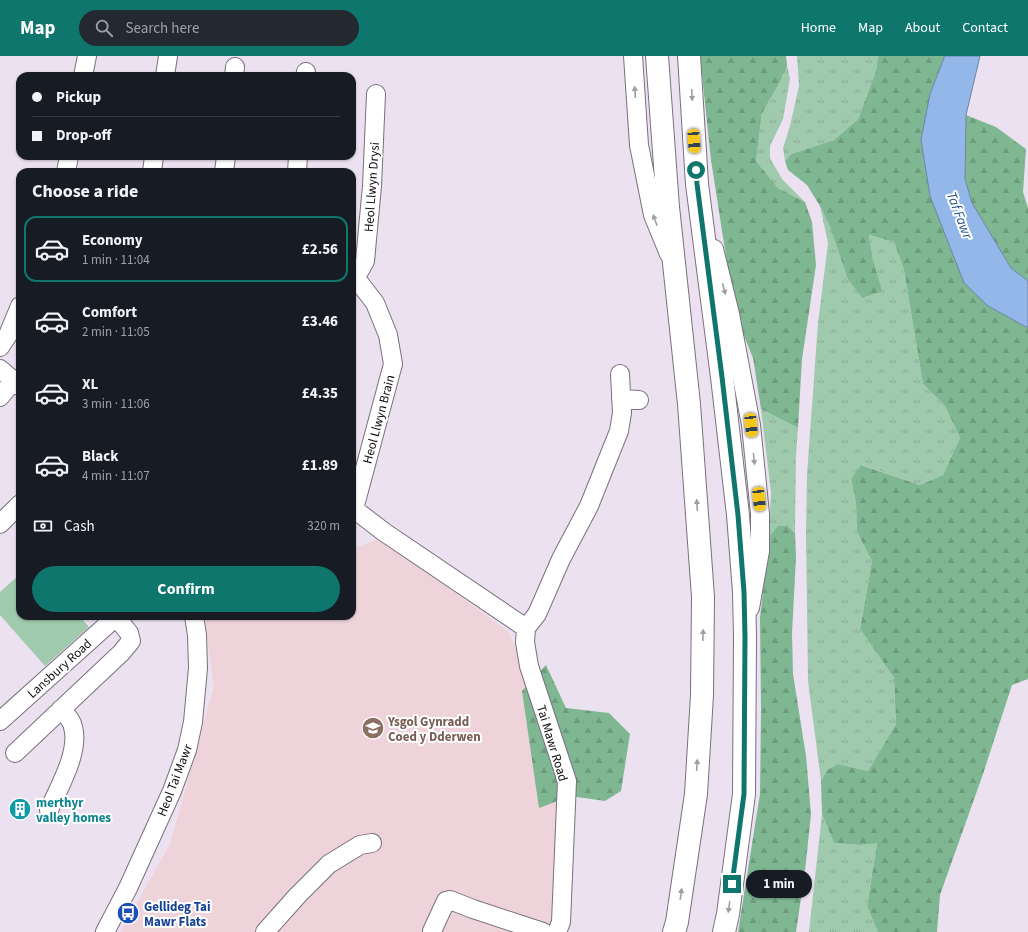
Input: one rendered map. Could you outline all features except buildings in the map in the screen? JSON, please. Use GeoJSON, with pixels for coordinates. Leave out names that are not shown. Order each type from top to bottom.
{"type":"FeatureCollection","features":[{"type":"Feature","properties":{"kind":"highway"},"geometry":{"type":"LineString","coordinates":[[657,56],[668,207],[690,404],[703,597],[702,695],[696,794],[677,922],[674,932]]}},
{"type":"Feature","properties":{"kind":"highway"},"geometry":{"type":"LineString","coordinates":[[689,56],[697,184],[737,507],[744,592],[744,794],[728,914],[724,932]]}},
{"type":"Feature","properties":{"kind":"street"},"geometry":{"type":"LineString","coordinates":[[84,72],[87,56]]}},
{"type":"Feature","properties":{"kind":"street"},"geometry":{"type":"LineString","coordinates":[[166,72],[168,56]]}},
{"type":"Feature","properties":{"kind":"street"},"geometry":{"type":"LineString","coordinates":[[633,56],[639,145],[653,215],[675,269]]}},
{"type":"Feature","properties":{"kind":"street","name":"Heol Llwyn Drysi"},"geometry":{"type":"LineString","coordinates":[[356,274],[365,261],[372,186],[376,94]]}},
{"type":"Feature","properties":{"kind":"street","name":"Heol Llwyn Brain"},"geometry":{"type":"LineString","coordinates":[[356,279],[375,303],[388,335],[393,364],[356,503]]}},
{"type":"Feature","properties":{"kind":"street"},"geometry":{"type":"LineString","coordinates":[[0,347],[8,335],[16,316]]}},
{"type":"Feature","properties":{"kind":"street"},"geometry":{"type":"LineString","coordinates":[[526,628],[536,614],[561,559],[589,506],[618,431],[622,414],[620,374]]}},
{"type":"Feature","properties":{"kind":"street"},"geometry":{"type":"LineString","coordinates":[[0,398],[11,378]]}},
{"type":"Feature","properties":{"kind":"street"},"geometry":{"type":"LineString","coordinates":[[621,400],[639,400]]}},
{"type":"Feature","properties":{"kind":"street"},"geometry":{"type":"LineString","coordinates":[[0,524],[16,508]]}},
{"type":"Feature","properties":{"kind":"street","name":"Heol Llwyn Brain"},"geometry":{"type":"LineString","coordinates":[[356,511],[526,628]]}},
{"type":"Feature","properties":{"kind":"street","name":"Lansbury Road"},"geometry":{"type":"LineString","coordinates":[[0,721],[113,620]]}},
{"type":"Feature","properties":{"kind":"street"},"geometry":{"type":"LineString","coordinates":[[15,752],[121,653],[131,641],[129,632],[120,620]]}},
{"type":"Feature","properties":{"kind":"street","name":"Heol Tai Mawr"},"geometry":{"type":"LineString","coordinates":[[105,932],[128,888],[172,791],[187,750],[193,722],[198,668],[197,635],[195,620]]}},
{"type":"Feature","properties":{"kind":"street","name":"Tai Mawr Road"},"geometry":{"type":"LineString","coordinates":[[526,628],[525,642],[529,666],[567,781],[562,922],[557,932]]}},
{"type":"Feature","properties":{"kind":"street"},"geometry":{"type":"LineString","coordinates":[[49,810],[71,760],[75,740],[70,718],[61,709]]}},
{"type":"Feature","properties":{"kind":"street"},"geometry":{"type":"LineString","coordinates":[[265,932],[298,894],[329,864],[360,845],[372,843]]}},
{"type":"Feature","properties":{"kind":"street"},"geometry":{"type":"LineString","coordinates":[[432,931],[446,901],[450,900],[543,932]]}},
{"type":"Feature","properties":{"kind":"shaded area","name":"Ysgol Gynradd Coed y Dderwen"},"geometry":{"type":"Polygon","coordinates":[[[380,538],[509,632],[531,688],[557,767],[560,818],[556,908],[547,932],[120,932],[170,844],[214,686],[205,620],[356,620],[356,547],[380,538]]]}},
{"type":"Feature","properties":{"kind":"green space"},"geometry":{"type":"Polygon","coordinates":[[[700,56],[786,56],[787,65],[780,82],[762,113],[756,161],[778,188],[805,202],[812,222],[816,265],[802,359],[798,428],[761,409],[753,358],[735,314],[711,160],[700,56]]]}},
{"type":"Feature","properties":{"kind":"green space"},"geometry":{"type":"Polygon","coordinates":[[[797,56],[878,56],[876,71],[858,119],[834,140],[791,154],[785,161],[783,148],[790,126],[799,86],[797,56]]]}},
{"type":"Feature","properties":{"kind":"green space"},"geometry":{"type":"Polygon","coordinates":[[[878,56],[944,56],[930,94],[988,306],[1028,328],[1028,679],[1012,685],[983,774],[940,895],[937,932],[878,932],[867,906],[877,843],[860,845],[834,843],[822,814],[821,781],[827,770],[838,764],[868,771],[896,724],[894,678],[860,629],[872,561],[857,532],[856,503],[851,479],[861,465],[920,485],[943,475],[960,438],[945,406],[923,384],[904,270],[894,242],[869,235],[873,260],[882,291],[862,298],[848,279],[831,229],[820,206],[807,185],[788,170],[785,161],[791,154],[834,140],[858,119],[876,71],[878,56]]]}},
{"type":"Feature","properties":{"kind":"green space"},"geometry":{"type":"Polygon","coordinates":[[[787,65],[790,79],[783,119],[770,146],[770,158],[782,179],[805,202],[778,188],[756,161],[762,113],[780,82],[787,65]]]}},
{"type":"Feature","properties":{"kind":"green space"},"geometry":{"type":"Polygon","coordinates":[[[966,115],[996,127],[1026,149],[1023,192],[1028,208],[1028,281],[1011,268],[972,203],[965,179],[966,115]]]}},
{"type":"Feature","properties":{"kind":"green space"},"geometry":{"type":"Polygon","coordinates":[[[820,206],[831,229],[873,260],[869,235],[894,242],[904,270],[923,384],[945,406],[960,438],[943,475],[920,485],[862,465],[851,479],[856,503],[857,532],[872,561],[860,629],[894,678],[896,724],[868,771],[838,764],[827,770],[821,781],[808,681],[806,534],[807,474],[818,323],[828,243],[820,206]]]}},
{"type":"Feature","properties":{"kind":"green space"},"geometry":{"type":"Polygon","coordinates":[[[761,409],[798,428],[796,455],[795,533],[788,526],[769,537],[771,492],[761,409]]]}},
{"type":"Feature","properties":{"kind":"green space"},"geometry":{"type":"Polygon","coordinates":[[[778,526],[788,526],[795,533],[796,556],[792,634],[793,674],[806,756],[811,814],[805,871],[796,932],[738,932],[760,794],[760,617],[769,537],[778,526]]]}},
{"type":"Feature","properties":{"kind":"green space"},"geometry":{"type":"Polygon","coordinates":[[[16,578],[16,620],[83,620],[89,627],[45,666],[0,615],[0,592],[16,578]]]}},
{"type":"Feature","properties":{"kind":"green space"},"geometry":{"type":"Polygon","coordinates":[[[546,665],[566,708],[609,713],[630,734],[621,791],[605,801],[570,796],[539,808],[522,691],[546,665]]]}},
{"type":"Feature","properties":{"kind":"green space"},"geometry":{"type":"Polygon","coordinates":[[[822,814],[834,843],[860,845],[877,842],[867,906],[878,932],[809,932],[822,814]]]}},
{"type":"Feature","properties":{"kind":"water","name":"Taf Fawr"},"geometry":{"type":"Polygon","coordinates":[[[944,56],[980,56],[966,115],[965,179],[972,203],[1011,268],[1028,281],[1028,328],[988,306],[964,283],[930,196],[921,140],[930,94],[944,56]]]}},
{"type":"Feature","properties":{"kind":"place","name":"Ysgol Gynradd Coed y Dderwen"},"geometry":{"type":"Point","coordinates":[373,728]}},
{"type":"Feature","properties":{"kind":"place","name":"merthyr valley homes"},"geometry":{"type":"Point","coordinates":[20,809]}},
{"type":"Feature","properties":{"kind":"place","name":"Gellideg Tai Mawr Flats"},"geometry":{"type":"Point","coordinates":[128,913]}},
{"type":"Feature","properties":{"kind":"route"},"geometry":{"type":"LineString","coordinates":[[696,170],[738,515],[744,592],[744,794],[732,884]]}}]}
